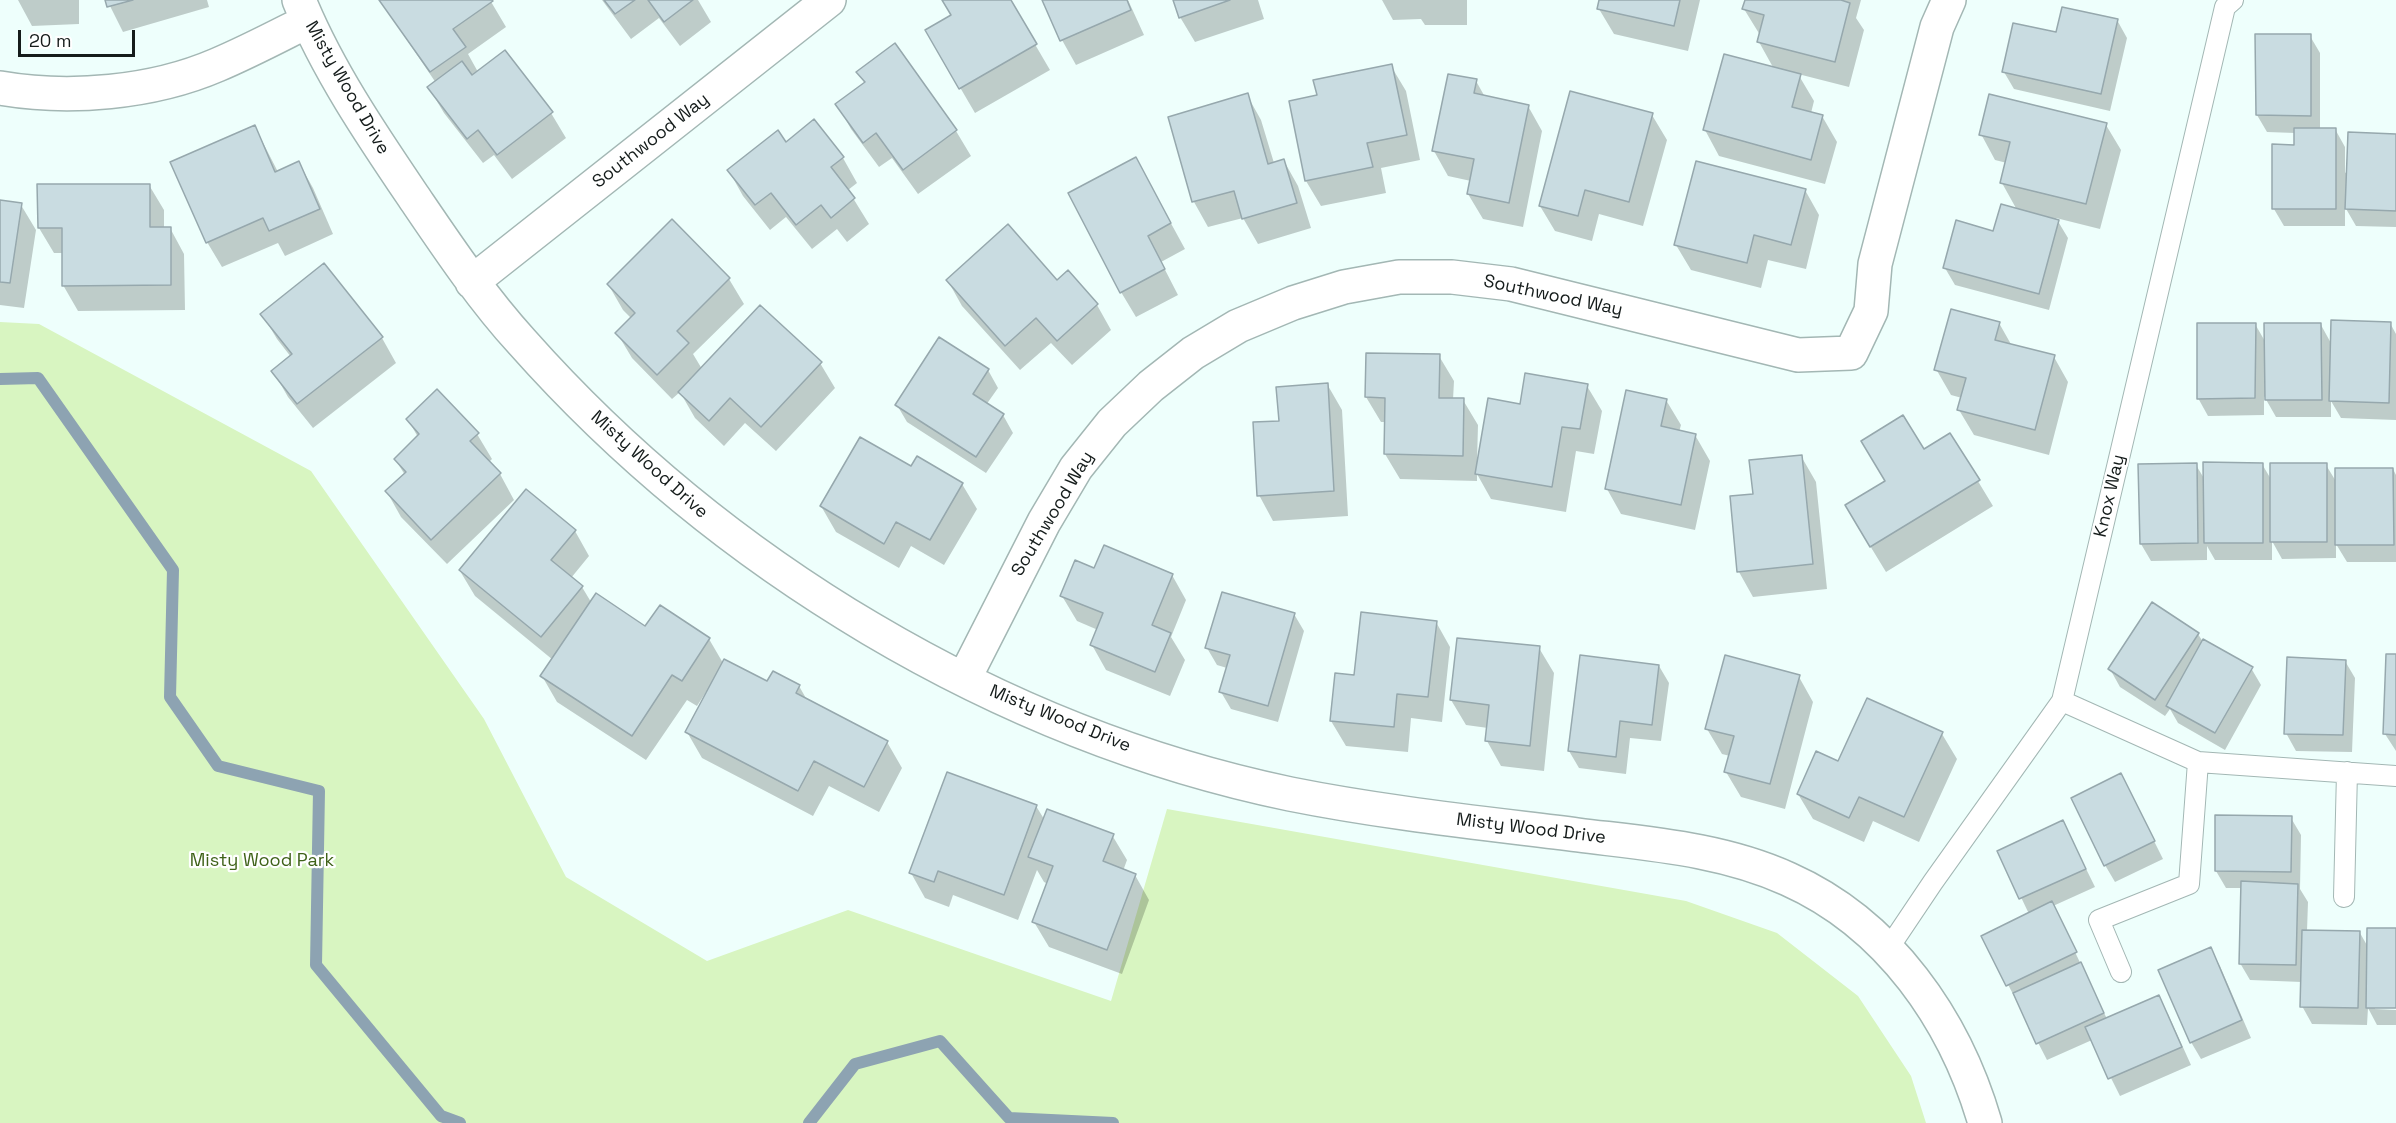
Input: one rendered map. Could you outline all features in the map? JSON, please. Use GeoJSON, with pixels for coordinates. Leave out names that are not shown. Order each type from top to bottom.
{"type":"FeatureCollection","features":[{"type":"Feature","properties":{"kind":"street","name":"Southwood Way"},"geometry":{"type":"LineString","coordinates":[[472,282],[829,0]]}},
{"type":"Feature","properties":{"kind":"street","name":"Southwood Way"},"geometry":{"type":"LineString","coordinates":[[964,679],[1044,522],[1076,468],[1112,423],[1151,386],[1193,353],[1238,326],[1293,303],[1344,287],[1399,277],[1452,277],[1511,284],[1798,356],[1851,353],[1871,311],[1878,253],[1937,27],[1949,0]]}},
{"type":"Feature","properties":{"kind":"street","name":"Misty Wood Drive"},"geometry":{"type":"LineString","coordinates":[[304,11],[345,89],[387,157],[472,282],[522,343],[597,419],[704,514],[774,567],[839,609],[964,679],[1043,715],[1117,744],[1175,763],[1286,793],[1396,813],[1691,849],[1750,864],[1794,881],[1853,919],[1888,949],[1917,983],[1938,1013],[1958,1053],[1985,1123]]}},
{"type":"Feature","properties":{"kind":"street"},"geometry":{"type":"LineString","coordinates":[[0,88],[31,93],[92,94],[157,84],[215,66],[304,11]]}},
{"type":"Feature","properties":{"kind":"lane","name":"Knox Way"},"geometry":{"type":"LineString","coordinates":[[1888,949],[2062,701],[2224,7],[2233,0]]}},
{"type":"Feature","properties":{"kind":"lane"},"geometry":{"type":"LineString","coordinates":[[2062,701],[2198,762],[2396,776]]}},
{"type":"Feature","properties":{"kind":"lane"},"geometry":{"type":"LineString","coordinates":[[2121,972],[2099,920],[2189,884],[2198,762]]}},
{"type":"Feature","properties":{"kind":"lane"},"geometry":{"type":"LineString","coordinates":[[2344,897],[2347,772]]}},
{"type":"Feature","properties":{"kind":"green space","name":"Misty Wood Park"},"geometry":{"type":"Polygon","coordinates":[[[0,322],[39,324],[311,471],[484,719],[566,877],[707,961],[848,910],[1111,1001],[1167,809],[1686,901],[1777,933],[1858,996],[1911,1076],[1926,1123],[0,1123],[0,322]]]}},
{"type":"Feature","properties":{"kind":"building"},"geometry":{"type":"Polygon","coordinates":[[[105,0],[133,0],[107,7],[105,0]]]}},
{"type":"Feature","properties":{"kind":"building"},"geometry":{"type":"Polygon","coordinates":[[[379,0],[493,1],[453,29],[466,47],[430,72],[379,0]]]}},
{"type":"Feature","properties":{"kind":"building"},"geometry":{"type":"Polygon","coordinates":[[[604,0],[635,0],[615,14],[604,0]]]}},
{"type":"Feature","properties":{"kind":"building"},"geometry":{"type":"Polygon","coordinates":[[[648,0],[693,0],[664,22],[648,0]]]}},
{"type":"Feature","properties":{"kind":"building"},"geometry":{"type":"Polygon","coordinates":[[[942,0],[1011,0],[1037,44],[959,89],[925,30],[951,15],[942,0]]]}},
{"type":"Feature","properties":{"kind":"building"},"geometry":{"type":"Polygon","coordinates":[[[1042,0],[1127,0],[1131,10],[1060,41],[1042,0]]]}},
{"type":"Feature","properties":{"kind":"building"},"geometry":{"type":"Polygon","coordinates":[[[1173,0],[1230,0],[1179,18],[1173,0]]]}},
{"type":"Feature","properties":{"kind":"building"},"geometry":{"type":"Polygon","coordinates":[[[1599,0],[1680,0],[1674,26],[1597,9],[1599,0]]]}},
{"type":"Feature","properties":{"kind":"building"},"geometry":{"type":"Polygon","coordinates":[[[1745,0],[1841,0],[1850,3],[1835,62],[1757,42],[1764,15],[1742,9],[1745,0]]]}},
{"type":"Feature","properties":{"kind":"building"},"geometry":{"type":"Polygon","coordinates":[[[2062,7],[2118,19],[2101,94],[2002,72],[2013,23],[2056,32],[2062,7]]]}},
{"type":"Feature","properties":{"kind":"building"},"geometry":{"type":"Polygon","coordinates":[[[2255,34],[2311,34],[2311,116],[2256,115],[2255,34]]]}},
{"type":"Feature","properties":{"kind":"building"},"geometry":{"type":"Polygon","coordinates":[[[895,43],[957,130],[903,170],[876,133],[863,143],[835,104],[865,82],[856,72],[895,43]]]}},
{"type":"Feature","properties":{"kind":"building"},"geometry":{"type":"Polygon","coordinates":[[[505,50],[553,112],[497,155],[478,130],[467,139],[427,87],[462,61],[472,75],[505,50]]]}},
{"type":"Feature","properties":{"kind":"building"},"geometry":{"type":"Polygon","coordinates":[[[1724,54],[1801,74],[1792,107],[1823,115],[1811,160],[1703,130],[1724,54]]]}},
{"type":"Feature","properties":{"kind":"building"},"geometry":{"type":"Polygon","coordinates":[[[1392,64],[1407,135],[1367,143],[1373,167],[1305,181],[1289,101],[1317,95],[1313,80],[1392,64]]]}},
{"type":"Feature","properties":{"kind":"building"},"geometry":{"type":"Polygon","coordinates":[[[1448,74],[1477,79],[1474,93],[1529,105],[1509,203],[1467,194],[1474,159],[1432,151],[1448,74]]]}},
{"type":"Feature","properties":{"kind":"building"},"geometry":{"type":"Polygon","coordinates":[[[1570,91],[1653,113],[1629,202],[1585,190],[1578,216],[1539,206],[1570,91]]]}},
{"type":"Feature","properties":{"kind":"building"},"geometry":{"type":"Polygon","coordinates":[[[1248,93],[1268,164],[1284,159],[1297,203],[1242,219],[1234,191],[1192,202],[1168,117],[1248,93]]]}},
{"type":"Feature","properties":{"kind":"building"},"geometry":{"type":"Polygon","coordinates":[[[1989,94],[2107,123],[2086,204],[2000,183],[2010,142],[1979,135],[1989,94]]]}},
{"type":"Feature","properties":{"kind":"building"},"geometry":{"type":"Polygon","coordinates":[[[814,119],[844,157],[831,167],[855,198],[831,218],[821,205],[796,225],[771,193],[755,205],[727,170],[778,130],[786,142],[814,119]]]}},
{"type":"Feature","properties":{"kind":"building"},"geometry":{"type":"Polygon","coordinates":[[[255,125],[275,172],[299,161],[320,209],[269,231],[263,218],[206,243],[170,162],[255,125]]]}},
{"type":"Feature","properties":{"kind":"building"},"geometry":{"type":"Polygon","coordinates":[[[2294,128],[2336,128],[2336,209],[2272,209],[2272,144],[2294,145],[2294,128]]]}},
{"type":"Feature","properties":{"kind":"building"},"geometry":{"type":"Polygon","coordinates":[[[2348,132],[2396,134],[2396,211],[2345,209],[2348,132]]]}},
{"type":"Feature","properties":{"kind":"building"},"geometry":{"type":"Polygon","coordinates":[[[1136,157],[1171,223],[1148,236],[1165,269],[1120,293],[1068,193],[1136,157]]]}},
{"type":"Feature","properties":{"kind":"building"},"geometry":{"type":"Polygon","coordinates":[[[1696,161],[1806,189],[1791,245],[1754,235],[1747,263],[1674,245],[1696,161]]]}},
{"type":"Feature","properties":{"kind":"building"},"geometry":{"type":"Polygon","coordinates":[[[37,184],[150,184],[150,227],[171,227],[171,285],[62,286],[62,228],[38,228],[37,184]]]}},
{"type":"Feature","properties":{"kind":"building"},"geometry":{"type":"Polygon","coordinates":[[[0,200],[22,203],[10,283],[0,282],[0,200]]]}},
{"type":"Feature","properties":{"kind":"building"},"geometry":{"type":"Polygon","coordinates":[[[2001,204],[2059,220],[2039,294],[1943,268],[1956,220],[1993,231],[2001,204]]]}},
{"type":"Feature","properties":{"kind":"building"},"geometry":{"type":"Polygon","coordinates":[[[672,219],[730,278],[677,331],[689,343],[657,375],[615,333],[635,313],[607,284],[672,219]]]}},
{"type":"Feature","properties":{"kind":"building"},"geometry":{"type":"Polygon","coordinates":[[[1008,224],[1057,280],[1068,270],[1098,304],[1057,341],[1036,318],[1005,346],[946,280],[1008,224]]]}},
{"type":"Feature","properties":{"kind":"building"},"geometry":{"type":"Polygon","coordinates":[[[324,263],[383,337],[297,404],[271,371],[292,354],[260,314],[324,263]]]}},
{"type":"Feature","properties":{"kind":"building"},"geometry":{"type":"Polygon","coordinates":[[[760,305],[822,362],[761,427],[730,398],[709,421],[678,392],[760,305]]]}},
{"type":"Feature","properties":{"kind":"building"},"geometry":{"type":"Polygon","coordinates":[[[1951,309],[2000,322],[1995,340],[2055,355],[2035,430],[1957,410],[1966,378],[1934,370],[1951,309]]]}},
{"type":"Feature","properties":{"kind":"building"},"geometry":{"type":"Polygon","coordinates":[[[2331,320],[2391,322],[2389,403],[2329,401],[2331,320]]]}},
{"type":"Feature","properties":{"kind":"building"},"geometry":{"type":"Polygon","coordinates":[[[2197,323],[2256,323],[2255,398],[2197,399],[2197,323]]]}},
{"type":"Feature","properties":{"kind":"building"},"geometry":{"type":"Polygon","coordinates":[[[2264,323],[2321,323],[2322,400],[2265,400],[2264,323]]]}},
{"type":"Feature","properties":{"kind":"building"},"geometry":{"type":"Polygon","coordinates":[[[939,337],[989,369],[973,394],[1004,414],[976,457],[895,405],[939,337]]]}},
{"type":"Feature","properties":{"kind":"building"},"geometry":{"type":"Polygon","coordinates":[[[1366,353],[1440,354],[1439,398],[1464,398],[1463,456],[1384,454],[1385,398],[1365,397],[1366,353]]]}},
{"type":"Feature","properties":{"kind":"building"},"geometry":{"type":"Polygon","coordinates":[[[1525,373],[1588,384],[1580,429],[1562,427],[1552,487],[1475,474],[1488,398],[1520,404],[1525,373]]]}},
{"type":"Feature","properties":{"kind":"building"},"geometry":{"type":"Polygon","coordinates":[[[1328,383],[1334,491],[1257,496],[1253,422],[1279,421],[1276,387],[1328,383]]]}},
{"type":"Feature","properties":{"kind":"building"},"geometry":{"type":"Polygon","coordinates":[[[437,389],[479,433],[470,441],[501,473],[431,540],[385,491],[406,472],[394,459],[419,434],[406,419],[437,389]]]}},
{"type":"Feature","properties":{"kind":"building"},"geometry":{"type":"Polygon","coordinates":[[[1626,390],[1667,399],[1661,426],[1696,434],[1681,505],[1605,489],[1626,390]]]}},
{"type":"Feature","properties":{"kind":"building"},"geometry":{"type":"Polygon","coordinates":[[[1903,415],[1924,449],[1950,433],[1980,480],[1870,547],[1845,505],[1885,481],[1861,441],[1903,415]]]}},
{"type":"Feature","properties":{"kind":"building"},"geometry":{"type":"Polygon","coordinates":[[[860,437],[911,466],[917,456],[963,483],[930,540],[896,522],[884,544],[820,506],[860,437]]]}},
{"type":"Feature","properties":{"kind":"building"},"geometry":{"type":"Polygon","coordinates":[[[1802,455],[1813,564],[1737,572],[1730,496],[1753,494],[1749,460],[1802,455]]]}},
{"type":"Feature","properties":{"kind":"building"},"geometry":{"type":"Polygon","coordinates":[[[2203,462],[2263,463],[2263,543],[2204,543],[2203,462]]]}},
{"type":"Feature","properties":{"kind":"building"},"geometry":{"type":"Polygon","coordinates":[[[2197,463],[2198,543],[2140,544],[2138,464],[2197,463]]]}},
{"type":"Feature","properties":{"kind":"building"},"geometry":{"type":"Polygon","coordinates":[[[2270,463],[2327,463],[2327,542],[2270,542],[2270,463]]]}},
{"type":"Feature","properties":{"kind":"building"},"geometry":{"type":"Polygon","coordinates":[[[2335,468],[2393,468],[2394,545],[2335,545],[2335,468]]]}},
{"type":"Feature","properties":{"kind":"building"},"geometry":{"type":"Polygon","coordinates":[[[526,489],[576,530],[551,560],[583,586],[541,637],[459,570],[526,489]]]}},
{"type":"Feature","properties":{"kind":"building"},"geometry":{"type":"Polygon","coordinates":[[[1104,545],[1173,574],[1152,625],[1171,633],[1155,672],[1090,645],[1103,613],[1060,596],[1075,560],[1094,568],[1104,545]]]}},
{"type":"Feature","properties":{"kind":"building"},"geometry":{"type":"Polygon","coordinates":[[[1222,592],[1295,613],[1268,706],[1219,692],[1230,655],[1205,648],[1222,592]]]}},
{"type":"Feature","properties":{"kind":"building"},"geometry":{"type":"Polygon","coordinates":[[[596,593],[645,626],[660,605],[710,638],[682,681],[672,675],[632,736],[540,676],[596,593]]]}},
{"type":"Feature","properties":{"kind":"building"},"geometry":{"type":"Polygon","coordinates":[[[2152,602],[2199,633],[2155,700],[2108,669],[2152,602]]]}},
{"type":"Feature","properties":{"kind":"building"},"geometry":{"type":"Polygon","coordinates":[[[1361,612],[1437,621],[1428,697],[1397,694],[1394,727],[1330,721],[1335,673],[1354,675],[1361,612]]]}},
{"type":"Feature","properties":{"kind":"building"},"geometry":{"type":"Polygon","coordinates":[[[1457,638],[1540,646],[1530,746],[1485,741],[1489,705],[1450,700],[1457,638]]]}},
{"type":"Feature","properties":{"kind":"building"},"geometry":{"type":"Polygon","coordinates":[[[2203,639],[2253,667],[2215,733],[2166,706],[2203,639]]]}},
{"type":"Feature","properties":{"kind":"building"},"geometry":{"type":"Polygon","coordinates":[[[2386,654],[2396,654],[2396,735],[2383,734],[2386,654]]]}},
{"type":"Feature","properties":{"kind":"building"},"geometry":{"type":"Polygon","coordinates":[[[1580,655],[1659,665],[1652,725],[1620,721],[1616,757],[1568,751],[1580,655]]]}},
{"type":"Feature","properties":{"kind":"building"},"geometry":{"type":"Polygon","coordinates":[[[1725,655],[1800,675],[1770,784],[1724,772],[1734,736],[1705,729],[1725,655]]]}},
{"type":"Feature","properties":{"kind":"building"},"geometry":{"type":"Polygon","coordinates":[[[2287,657],[2346,660],[2343,735],[2284,734],[2287,657]]]}},
{"type":"Feature","properties":{"kind":"building"},"geometry":{"type":"Polygon","coordinates":[[[724,659],[767,681],[773,671],[800,685],[796,693],[888,741],[864,787],[814,761],[798,791],[685,732],[724,659]]]}},
{"type":"Feature","properties":{"kind":"building"},"geometry":{"type":"Polygon","coordinates":[[[1867,698],[1943,732],[1904,817],[1859,797],[1849,818],[1797,794],[1816,751],[1838,761],[1867,698]]]}},
{"type":"Feature","properties":{"kind":"building"},"geometry":{"type":"Polygon","coordinates":[[[947,772],[1037,805],[1004,895],[938,871],[934,882],[909,873],[947,772]]]}},
{"type":"Feature","properties":{"kind":"building"},"geometry":{"type":"Polygon","coordinates":[[[2121,773],[2155,841],[2104,866],[2071,798],[2121,773]]]}},
{"type":"Feature","properties":{"kind":"building"},"geometry":{"type":"Polygon","coordinates":[[[1047,809],[1114,834],[1103,861],[1136,874],[1107,950],[1032,922],[1053,866],[1028,857],[1047,809]]]}},
{"type":"Feature","properties":{"kind":"building"},"geometry":{"type":"Polygon","coordinates":[[[2215,815],[2292,816],[2291,872],[2215,871],[2215,815]]]}},
{"type":"Feature","properties":{"kind":"building"},"geometry":{"type":"Polygon","coordinates":[[[2063,820],[2086,869],[2019,899],[1997,851],[2063,820]]]}},
{"type":"Feature","properties":{"kind":"building"},"geometry":{"type":"Polygon","coordinates":[[[2241,881],[2298,884],[2296,965],[2239,964],[2241,881]]]}},
{"type":"Feature","properties":{"kind":"building"},"geometry":{"type":"Polygon","coordinates":[[[2052,901],[2077,952],[2006,986],[1981,936],[2052,901]]]}},
{"type":"Feature","properties":{"kind":"building"},"geometry":{"type":"Polygon","coordinates":[[[2367,928],[2396,928],[2396,1008],[2366,1008],[2367,928]]]}},
{"type":"Feature","properties":{"kind":"building"},"geometry":{"type":"Polygon","coordinates":[[[2302,930],[2360,931],[2358,1008],[2300,1007],[2302,930]]]}},
{"type":"Feature","properties":{"kind":"building"},"geometry":{"type":"Polygon","coordinates":[[[2211,947],[2242,1020],[2190,1043],[2158,970],[2211,947]]]}},
{"type":"Feature","properties":{"kind":"building"},"geometry":{"type":"Polygon","coordinates":[[[2081,962],[2104,1013],[2036,1044],[2013,993],[2081,962]]]}},
{"type":"Feature","properties":{"kind":"building"},"geometry":{"type":"Polygon","coordinates":[[[2159,995],[2182,1047],[2108,1079],[2085,1027],[2159,995]]]}},
{"type":"Feature","properties":{"kind":"waterway"},"geometry":{"type":"LineString","coordinates":[[0,379],[38,378],[173,570],[170,697],[218,766],[319,791],[316,965],[441,1116],[460,1123]]}},
{"type":"Feature","properties":{"kind":"waterway"},"geometry":{"type":"LineString","coordinates":[[809,1123],[855,1064],[940,1041],[1009,1118],[1113,1123]]}}]}
